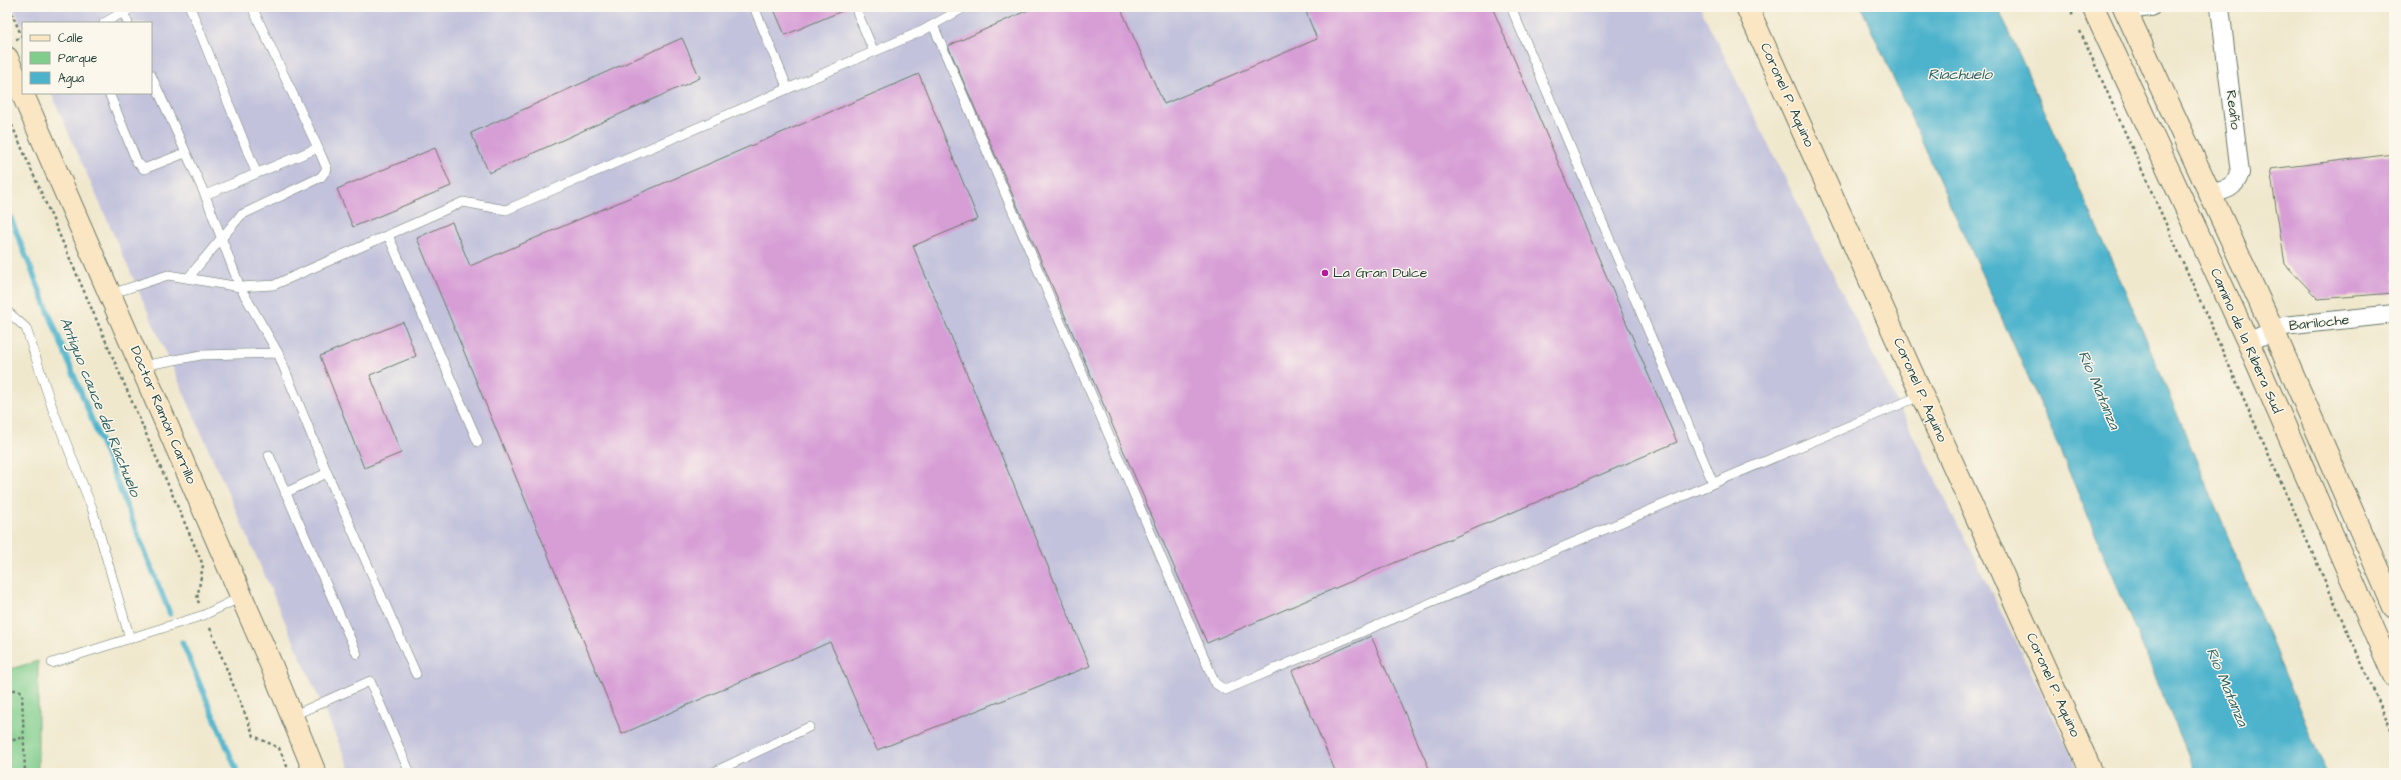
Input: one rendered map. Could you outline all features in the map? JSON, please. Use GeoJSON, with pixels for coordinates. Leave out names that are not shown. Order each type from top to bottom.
{"type":"FeatureCollection","features":[{"type":"Feature","properties":{"kind":"street","name":"Coronel P. Aquino"},"geometry":{"type":"LineString","coordinates":[[1747,7],[2092,773]]}},
{"type":"Feature","properties":{"kind":"street","name":"Camino de la Ribera Sud"},"geometry":{"type":"LineString","coordinates":[[2093,7],[2248,342],[2394,676]]}},
{"type":"Feature","properties":{"kind":"street"},"geometry":{"type":"LineString","coordinates":[[2125,9],[2151,7]]}},
{"type":"Feature","properties":{"kind":"street","name":"Reaño"},"geometry":{"type":"LineString","coordinates":[[2209,194],[2229,188],[2237,183],[2240,174],[2220,7]]}},
{"type":"Feature","properties":{"kind":"street","name":"Camino de la Ribera Sud"},"geometry":{"type":"LineString","coordinates":[[2125,9],[2273,330],[2394,607]]}},
{"type":"Feature","properties":{"kind":"street","name":"Doctor Ramón Carrillo"},"geometry":{"type":"LineString","coordinates":[[7,58],[22,92]]}},
{"type":"Feature","properties":{"kind":"street","name":"Doctor Ramón Carrillo"},"geometry":{"type":"LineString","coordinates":[[23,94],[142,366],[315,773]]}},
{"type":"Feature","properties":{"kind":"street","name":"Bariloche"},"geometry":{"type":"LineString","coordinates":[[2248,342],[2284,326],[2394,314]]}},
{"type":"Feature","properties":{"kind":"lane"},"geometry":{"type":"LineString","coordinates":[[106,22],[135,7]]}},
{"type":"Feature","properties":{"kind":"lane"},"geometry":{"type":"LineString","coordinates":[[190,7],[256,172]]}},
{"type":"Feature","properties":{"kind":"lane"},"geometry":{"type":"LineString","coordinates":[[188,278],[241,215],[322,177],[327,169],[252,7]]}},
{"type":"Feature","properties":{"kind":"lane"},"geometry":{"type":"LineString","coordinates":[[754,7],[788,89]]}},
{"type":"Feature","properties":{"kind":"lane"},"geometry":{"type":"LineString","coordinates":[[855,7],[874,52]]}},
{"type":"Feature","properties":{"kind":"lane"},"geometry":{"type":"LineString","coordinates":[[111,294],[168,275],[240,287],[257,288],[274,285],[463,202],[506,210],[874,52],[933,25],[965,7]]}},
{"type":"Feature","properties":{"kind":"lane"},"geometry":{"type":"LineString","coordinates":[[1511,7],[1713,483]]}},
{"type":"Feature","properties":{"kind":"lane"},"geometry":{"type":"LineString","coordinates":[[123,12],[128,22]]}},
{"type":"Feature","properties":{"kind":"lane"},"geometry":{"type":"LineString","coordinates":[[933,25],[1215,683],[1225,690],[1922,395]]}},
{"type":"Feature","properties":{"kind":"lane"},"geometry":{"type":"LineString","coordinates":[[152,77],[205,195],[240,287],[278,353],[327,473],[416,674]]}},
{"type":"Feature","properties":{"kind":"lane"},"geometry":{"type":"LineString","coordinates":[[109,94],[137,162],[144,169],[185,152]]}},
{"type":"Feature","properties":{"kind":"lane"},"geometry":{"type":"LineString","coordinates":[[205,195],[256,172],[318,148]]}},
{"type":"Feature","properties":{"kind":"lane"},"geometry":{"type":"LineString","coordinates":[[388,235],[478,442]]}},
{"type":"Feature","properties":{"kind":"lane"},"geometry":{"type":"LineString","coordinates":[[7,311],[26,328],[53,410],[92,508],[130,639]]}},
{"type":"Feature","properties":{"kind":"lane"},"geometry":{"type":"LineString","coordinates":[[142,366],[201,355],[278,353]]}},
{"type":"Feature","properties":{"kind":"lane"},"geometry":{"type":"LineString","coordinates":[[269,455],[357,654]]}},
{"type":"Feature","properties":{"kind":"lane"},"geometry":{"type":"LineString","coordinates":[[285,493],[327,473]]}},
{"type":"Feature","properties":{"kind":"lane"},"geometry":{"type":"LineString","coordinates":[[52,663],[204,615],[241,597]]}},
{"type":"Feature","properties":{"kind":"lane"},"geometry":{"type":"LineString","coordinates":[[292,716],[370,681],[410,773]]}},
{"type":"Feature","properties":{"kind":"lane"},"geometry":{"type":"LineString","coordinates":[[712,773],[809,727]]}},
{"type":"Feature","properties":{"kind":"path"},"geometry":{"type":"LineString","coordinates":[[7,43],[22,37],[9,7]]}},
{"type":"Feature","properties":{"kind":"path"},"geometry":{"type":"LineString","coordinates":[[2069,7],[2075,22]]}},
{"type":"Feature","properties":{"kind":"path"},"geometry":{"type":"LineString","coordinates":[[2079,29],[2394,736]]}},
{"type":"Feature","properties":{"kind":"path"},"geometry":{"type":"LineString","coordinates":[[7,114],[203,565],[198,599],[254,736],[279,748],[290,773]]}},
{"type":"Feature","properties":{"kind":"path"},"geometry":{"type":"LineString","coordinates":[[7,690],[18,690],[22,692],[25,773]]}},
{"type":"Feature","properties":{"kind":"path"},"geometry":{"type":"LineString","coordinates":[[7,742],[24,738]]}},
{"type":"Feature","properties":{"kind":"shaded area"},"geometry":{"type":"Polygon","coordinates":[[[13,7],[1700,7],[2081,773],[352,773],[51,94],[152,94],[152,22],[22,22],[22,28],[13,7]]]}},
{"type":"Feature","properties":{"kind":"green space"},"geometry":{"type":"Polygon","coordinates":[[[38,661],[38,773],[7,773],[7,670],[38,661]]]}},
{"type":"Feature","properties":{"kind":"water","name":"Riachuelo"},"geometry":{"type":"Polygon","coordinates":[[[1861,7],[1998,7],[2137,317],[2326,773],[2196,773],[2040,403],[1861,7]]]}},
{"type":"Feature","properties":{"kind":"building"},"geometry":{"type":"Polygon","coordinates":[[[773,7],[849,7],[849,8],[785,35],[773,7]]]}},
{"type":"Feature","properties":{"kind":"building","name":"La Gran Dulce"},"geometry":{"type":"Polygon","coordinates":[[[1035,7],[1120,7],[1164,104],[1317,39],[1304,7],[1492,7],[1677,442],[1207,643],[948,46],[1035,7]]]}},
{"type":"Feature","properties":{"kind":"building"},"geometry":{"type":"Polygon","coordinates":[[[682,38],[700,78],[489,173],[471,133],[682,38]]]}},
{"type":"Feature","properties":{"kind":"building"},"geometry":{"type":"Polygon","coordinates":[[[919,74],[978,219],[913,246],[1090,666],[877,750],[830,642],[622,734],[417,238],[452,222],[470,266],[919,74]]]}},
{"type":"Feature","properties":{"kind":"building"},"geometry":{"type":"Polygon","coordinates":[[[435,148],[451,186],[353,227],[337,189],[435,148]]]}},
{"type":"Feature","properties":{"kind":"building"},"geometry":{"type":"Polygon","coordinates":[[[2394,154],[2394,293],[2318,299],[2285,264],[2270,169],[2394,154]]]}},
{"type":"Feature","properties":{"kind":"building"},"geometry":{"type":"Polygon","coordinates":[[[403,322],[416,356],[370,375],[401,453],[364,468],[320,356],[403,322]]]}},
{"type":"Feature","properties":{"kind":"building"},"geometry":{"type":"Polygon","coordinates":[[[1371,636],[1431,773],[1336,773],[1292,671],[1371,636]]]}},
{"type":"Feature","properties":{"kind":"waterway","name":"Antiguo cauce del Riachuelo"},"geometry":{"type":"LineString","coordinates":[[7,209],[170,614]]}},
{"type":"Feature","properties":{"kind":"waterway","name":"Antiguo cauce del Riachuelo"},"geometry":{"type":"LineString","coordinates":[[182,642],[238,773]]}},
{"type":"Feature","properties":{"kind":"place","name":"La Gran Dulce"},"geometry":{"type":"Point","coordinates":[1325,273]}},
{"type":"Feature","properties":{"kind":"water label","name":"Río Matanza"},"geometry":{"type":"Point","coordinates":[2099,390]}},
{"type":"Feature","properties":{"kind":"water label","name":"Río Matanza"},"geometry":{"type":"Point","coordinates":[2227,687]}}]}
